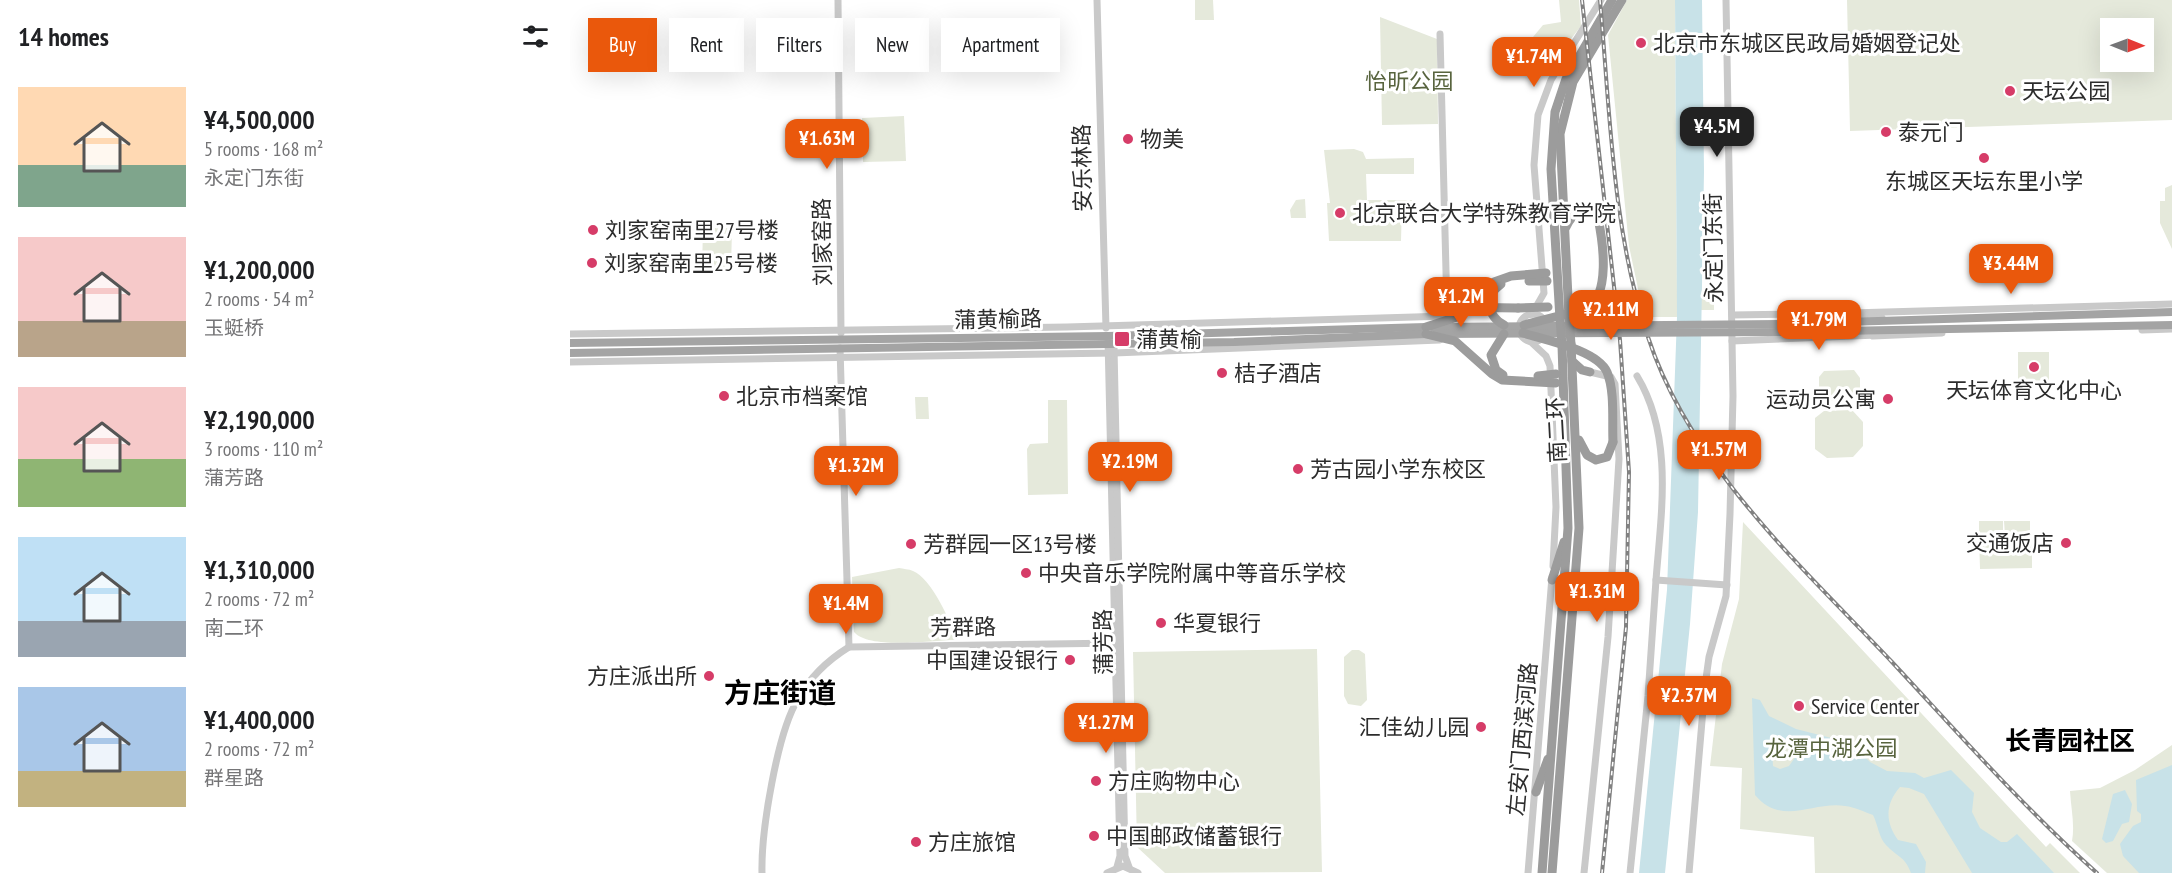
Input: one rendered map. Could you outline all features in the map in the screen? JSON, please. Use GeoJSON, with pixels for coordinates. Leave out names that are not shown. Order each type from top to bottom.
{"type":"FeatureCollection","features":[{"type":"Feature","properties":{"kind":"highway","name":"南二环"},"geometry":{"type":"LineString","coordinates":[[1542,873],[1568,528],[1564,392],[1567,363],[1551,169],[1555,112],[1566,79],[1612,0]]}},
{"type":"Feature","properties":{"kind":"highway","name":"南二环"},"geometry":{"type":"LineString","coordinates":[[1561,309],[1565,229],[1560,165],[1560,134],[1563,114],[1573,82],[1622,0]]}},
{"type":"Feature","properties":{"kind":"highway"},"geometry":{"type":"LineString","coordinates":[[1520,329],[1586,309],[1597,300],[1602,285],[1598,218],[1591,211],[1577,212],[1569,218],[1565,229]]}},
{"type":"Feature","properties":{"kind":"highway"},"geometry":{"type":"LineString","coordinates":[[1546,277],[1557,254]]}},
{"type":"Feature","properties":{"kind":"highway"},"geometry":{"type":"LineString","coordinates":[[1426,331],[1457,317],[1494,282],[1510,276],[1546,277],[1556,288],[1561,309]]}},
{"type":"Feature","properties":{"kind":"highway"},"geometry":{"type":"LineString","coordinates":[[1546,277],[1510,281],[1496,288],[1490,300],[1490,310],[1504,330],[1491,355],[1492,364],[1500,374],[1515,377],[1556,378]]}},
{"type":"Feature","properties":{"kind":"highway"},"geometry":{"type":"LineString","coordinates":[[1448,311],[1518,308],[1545,303],[1561,309]]}},
{"type":"Feature","properties":{"kind":"highway"},"geometry":{"type":"LineString","coordinates":[[1520,329],[1587,354],[1602,364],[1608,378],[1613,442],[1607,457],[1593,459],[1583,450],[1576,432]]}},
{"type":"Feature","properties":{"kind":"highway"},"geometry":{"type":"LineString","coordinates":[[1426,331],[1455,341],[1502,380],[1556,378]]}},
{"type":"Feature","properties":{"kind":"highway"},"geometry":{"type":"LineString","coordinates":[[1556,378],[1567,363],[1590,372]]}},
{"type":"Feature","properties":{"kind":"highway","name":"南二环"},"geometry":{"type":"LineString","coordinates":[[1552,873],[1579,528],[1574,385],[1567,363]]}},
{"type":"Feature","properties":{"kind":"highway"},"geometry":{"type":"LineString","coordinates":[[1574,385],[1590,372]]}},
{"type":"Feature","properties":{"kind":"highway"},"geometry":{"type":"LineString","coordinates":[[1556,378],[1564,392]]}},
{"type":"Feature","properties":{"kind":"highway"},"geometry":{"type":"LineString","coordinates":[[1552,580],[1568,528]]}},
{"type":"Feature","properties":{"kind":"highway"},"geometry":{"type":"LineString","coordinates":[[1536,792],[1552,748]]}},
{"type":"Feature","properties":{"kind":"main road"},"geometry":{"type":"LineString","coordinates":[[1780,328],[1893,320],[2172,312]]}},
{"type":"Feature","properties":{"kind":"main road"},"geometry":{"type":"LineString","coordinates":[[1426,331],[1780,328],[1901,330],[2172,325]]}},
{"type":"Feature","properties":{"kind":"main road","name":"蒲黄榆路"},"geometry":{"type":"LineString","coordinates":[[570,353],[1110,346],[1277,341],[1426,331]]}},
{"type":"Feature","properties":{"kind":"main road","name":"蒲黄榆路"},"geometry":{"type":"LineString","coordinates":[[1110,346],[1426,331]]}},
{"type":"Feature","properties":{"kind":"main road"},"geometry":{"type":"LineString","coordinates":[[1261,347],[1277,341]]}},
{"type":"Feature","properties":{"kind":"main road","name":"蒲黄榆路"},"geometry":{"type":"LineString","coordinates":[[570,343],[676,342],[840,348]]}},
{"type":"Feature","properties":{"kind":"street","name":"刘家窑路"},"geometry":{"type":"LineString","coordinates":[[838,0],[840,348],[849,647]]}},
{"type":"Feature","properties":{"kind":"street","name":"安乐林路"},"geometry":{"type":"LineString","coordinates":[[1097,0],[1105,326],[1110,346]]}},
{"type":"Feature","properties":{"kind":"street"},"geometry":{"type":"LineString","coordinates":[[1520,329],[1524,317],[1532,314],[1545,303],[1534,165],[1538,115],[1547,88],[1601,0]]}},
{"type":"Feature","properties":{"kind":"street","name":"永定门东街"},"geometry":{"type":"LineString","coordinates":[[1689,873],[1705,686],[1727,585],[1731,504],[1732,315],[1726,0]]}},
{"type":"Feature","properties":{"kind":"street"},"geometry":{"type":"LineString","coordinates":[[570,362],[840,348],[1261,347],[1449,339],[1440,34]]}},
{"type":"Feature","properties":{"kind":"street"},"geometry":{"type":"LineString","coordinates":[[1732,315],[2172,304]]}},
{"type":"Feature","properties":{"kind":"street"},"geometry":{"type":"LineString","coordinates":[[570,334],[1105,326],[1448,311]]}},
{"type":"Feature","properties":{"kind":"street"},"geometry":{"type":"LineString","coordinates":[[1851,313],[1893,320]]}},
{"type":"Feature","properties":{"kind":"street"},"geometry":{"type":"LineString","coordinates":[[1532,314],[1542,317],[1548,329]]}},
{"type":"Feature","properties":{"kind":"street"},"geometry":{"type":"LineString","coordinates":[[1752,314],[1752,341]]}},
{"type":"Feature","properties":{"kind":"street"},"geometry":{"type":"LineString","coordinates":[[1548,329],[1732,328]]}},
{"type":"Feature","properties":{"kind":"street"},"geometry":{"type":"LineString","coordinates":[[1449,329],[1520,329],[1531,342],[1542,339],[1548,329]]}},
{"type":"Feature","properties":{"kind":"street"},"geometry":{"type":"LineString","coordinates":[[1732,341],[2172,329]]}},
{"type":"Feature","properties":{"kind":"street"},"geometry":{"type":"LineString","coordinates":[[1873,336],[1901,330]]}},
{"type":"Feature","properties":{"kind":"street"},"geometry":{"type":"LineString","coordinates":[[669,333],[676,342]]}},
{"type":"Feature","properties":{"kind":"street","name":"左安门西滨河路"},"geometry":{"type":"LineString","coordinates":[[1528,873],[1556,507],[1550,366],[1545,356],[1531,342]]}},
{"type":"Feature","properties":{"kind":"street","name":"蒲芳路"},"geometry":{"type":"LineString","coordinates":[[1110,346],[1125,856],[1129,867]]}},
{"type":"Feature","properties":{"kind":"street"},"geometry":{"type":"LineString","coordinates":[[1584,873],[1608,637],[1619,459],[1614,384],[1611,377],[1590,372]]}},
{"type":"Feature","properties":{"kind":"street"},"geometry":{"type":"LineString","coordinates":[[1630,873],[1660,580],[1662,465],[1646,393],[1637,376]]}},
{"type":"Feature","properties":{"kind":"street"},"geometry":{"type":"LineString","coordinates":[[1660,580],[1727,585]]}},
{"type":"Feature","properties":{"kind":"street","name":"蒲芳路"},"geometry":{"type":"LineString","coordinates":[[1117,867],[1120,856],[1118,643]]}},
{"type":"Feature","properties":{"kind":"street","name":"芳群路"},"geometry":{"type":"LineString","coordinates":[[849,647],[1118,643]]}},
{"type":"Feature","properties":{"kind":"street"},"geometry":{"type":"LineString","coordinates":[[762,873],[772,782],[790,714],[817,673],[849,647]]}},
{"type":"Feature","properties":{"kind":"street"},"geometry":{"type":"LineString","coordinates":[[1107,873],[1117,867],[1129,867],[1138,873]]}},
{"type":"Feature","properties":{"kind":"green space"},"geometry":{"type":"Polygon","coordinates":[[[1195,0],[1213,0],[1214,20],[1195,20],[1195,0]]]}},
{"type":"Feature","properties":{"kind":"green space"},"geometry":{"type":"Polygon","coordinates":[[[1559,0],[1579,0],[1581,26],[1567,44],[1557,39],[1541,63],[1533,63],[1533,37],[1543,25],[1561,22],[1559,0]]]}},
{"type":"Feature","properties":{"kind":"green space"},"geometry":{"type":"Polygon","coordinates":[[[1627,0],[1675,0],[1677,298],[1714,299],[1714,310],[1677,310],[1677,317],[1644,317],[1629,246],[1608,35],[1627,0]]]}},
{"type":"Feature","properties":{"kind":"green space","name":"天坛公园"},"geometry":{"type":"Polygon","coordinates":[[[1847,0],[2172,0],[2172,120],[1850,131],[1847,0]]]}},
{"type":"Feature","properties":{"kind":"green space","name":"怡昕公园"},"geometry":{"type":"Polygon","coordinates":[[[1380,17],[1437,39],[1438,124],[1382,125],[1380,17]]]}},
{"type":"Feature","properties":{"kind":"green space"},"geometry":{"type":"Polygon","coordinates":[[[904,116],[906,161],[863,162],[862,118],[904,116]]]}},
{"type":"Feature","properties":{"kind":"green space"},"geometry":{"type":"Polygon","coordinates":[[[1354,149],[1363,152],[1366,159],[1414,158],[1414,174],[1366,174],[1367,200],[1416,200],[1402,203],[1401,241],[1329,241],[1327,203],[1330,203],[1324,150],[1354,149]]]}},
{"type":"Feature","properties":{"kind":"green space"},"geometry":{"type":"Polygon","coordinates":[[[2172,185],[2172,249],[2160,223],[2160,201],[2165,201],[2165,188],[2172,185]]]}},
{"type":"Feature","properties":{"kind":"green space"},"geometry":{"type":"Polygon","coordinates":[[[1305,199],[1306,218],[1291,218],[1290,210],[1296,200],[1305,199]]]}},
{"type":"Feature","properties":{"kind":"green space"},"geometry":{"type":"Polygon","coordinates":[[[703,228],[732,228],[731,269],[702,269],[703,228]]]}},
{"type":"Feature","properties":{"kind":"green space","name":"天坛体育文化中心"},"geometry":{"type":"Polygon","coordinates":[[[2018,352],[2049,352],[2049,382],[2018,382],[2018,352]]]}},
{"type":"Feature","properties":{"kind":"green space"},"geometry":{"type":"Polygon","coordinates":[[[1854,370],[1860,378],[1860,393],[1854,400],[1825,401],[1819,396],[1819,377],[1824,371],[1854,370]]]}},
{"type":"Feature","properties":{"kind":"green space"},"geometry":{"type":"Polygon","coordinates":[[[915,397],[928,397],[929,419],[916,419],[915,397]]]}},
{"type":"Feature","properties":{"kind":"green space"},"geometry":{"type":"Polygon","coordinates":[[[1048,400],[1067,400],[1068,494],[1028,495],[1027,449],[1030,444],[1048,443],[1048,400]]]}},
{"type":"Feature","properties":{"kind":"green space"},"geometry":{"type":"Polygon","coordinates":[[[1852,410],[1863,422],[1863,446],[1853,457],[1827,458],[1815,449],[1815,418],[1824,411],[1852,410]]]}},
{"type":"Feature","properties":{"kind":"green space"},"geometry":{"type":"Polygon","coordinates":[[[1979,521],[2003,521],[2003,535],[1979,535],[1979,521]]]}},
{"type":"Feature","properties":{"kind":"green space"},"geometry":{"type":"Polygon","coordinates":[[[2004,521],[2030,521],[2030,535],[2005,535],[2004,521]]]}},
{"type":"Feature","properties":{"kind":"green space","name":"龙潭中湖公园"},"geometry":{"type":"Polygon","coordinates":[[[1743,522],[2046,847],[2050,843],[2080,873],[1815,873],[1814,837],[1740,829],[1742,768],[1710,766],[1722,664],[1739,599],[1743,522]]]}},
{"type":"Feature","properties":{"kind":"green space"},"geometry":{"type":"Polygon","coordinates":[[[2032,536],[2032,568],[1980,569],[1979,537],[2032,536]]]}},
{"type":"Feature","properties":{"kind":"green space"},"geometry":{"type":"Polygon","coordinates":[[[899,568],[913,571],[927,582],[945,612],[955,640],[873,641],[862,638],[854,632],[852,577],[899,568]]]}},
{"type":"Feature","properties":{"kind":"green space"},"geometry":{"type":"Polygon","coordinates":[[[1317,649],[1322,872],[1165,873],[1137,847],[1133,652],[1317,649]]]}},
{"type":"Feature","properties":{"kind":"green space"},"geometry":{"type":"Polygon","coordinates":[[[1352,650],[1359,650],[1365,654],[1367,700],[1361,706],[1348,704],[1344,696],[1344,657],[1352,650]]]}},
{"type":"Feature","properties":{"kind":"green space"},"geometry":{"type":"Polygon","coordinates":[[[2172,745],[2172,873],[2107,873],[2072,841],[2070,791],[2100,788],[2135,770],[2172,745]]]}},
{"type":"Feature","properties":{"kind":"water"},"geometry":{"type":"Polygon","coordinates":[[[1675,0],[1702,0],[1704,172],[1698,512],[1690,624],[1665,873],[1639,873],[1667,590],[1677,317],[1675,0]]]}},
{"type":"Feature","properties":{"kind":"water"},"geometry":{"type":"Polygon","coordinates":[[[1752,698],[1760,700],[1769,716],[1796,729],[1851,743],[1870,762],[1887,771],[1915,773],[1924,778],[1951,770],[1974,793],[1972,812],[1980,828],[2001,842],[2007,842],[2017,834],[2054,873],[1972,873],[1924,794],[1909,788],[1900,787],[1895,793],[1889,806],[1889,820],[1898,840],[1916,844],[1926,862],[1925,873],[1911,873],[1903,860],[1884,842],[1873,815],[1856,808],[1833,805],[1798,811],[1776,810],[1755,795],[1752,698]],[[1794,741],[1772,750],[1773,766],[1780,769],[1789,766],[1801,749],[1799,743],[1794,741]]]}},
{"type":"Feature","properties":{"kind":"water"},"geometry":{"type":"Polygon","coordinates":[[[2172,765],[2172,873],[2139,873],[2123,856],[2120,844],[2133,826],[2141,822],[2141,814],[2137,811],[2136,780],[2172,765]]]}},
{"type":"Feature","properties":{"kind":"water"},"geometry":{"type":"Polygon","coordinates":[[[2125,790],[2132,804],[2129,822],[2122,824],[2113,841],[2106,843],[2102,839],[2113,794],[2125,790]]]}},
{"type":"Feature","properties":{"kind":"railway"},"geometry":{"type":"LineString","coordinates":[[1582,0],[1620,340],[1629,472],[1626,627],[1602,873]]}},
{"type":"Feature","properties":{"kind":"railway"},"geometry":{"type":"LineString","coordinates":[[1600,0],[1614,170],[1627,255],[1648,337],[1667,384],[1691,429],[1720,471],[1786,551],[2018,797],[2097,873]]}},
{"type":"Feature","properties":{"kind":"place","name":"北京市东城区民政局婚姻登记处"},"geometry":{"type":"Point","coordinates":[1641,43]}},
{"type":"Feature","properties":{"kind":"place","name":"天坛公园"},"geometry":{"type":"Point","coordinates":[2010,91]}},
{"type":"Feature","properties":{"kind":"place","name":"泰元门"},"geometry":{"type":"Point","coordinates":[1886,132]}},
{"type":"Feature","properties":{"kind":"place","name":"物美"},"geometry":{"type":"Point","coordinates":[1128,139]}},
{"type":"Feature","properties":{"kind":"place","name":"东城区天坛东里小学"},"geometry":{"type":"Point","coordinates":[1984,158]}},
{"type":"Feature","properties":{"kind":"place","name":"北京联合大学特殊教育学院"},"geometry":{"type":"Point","coordinates":[1340,213]}},
{"type":"Feature","properties":{"kind":"place","name":"刘家窑南里27号楼"},"geometry":{"type":"Point","coordinates":[593,230]}},
{"type":"Feature","properties":{"kind":"place","name":"刘家窑南里25号楼"},"geometry":{"type":"Point","coordinates":[592,263]}},
{"type":"Feature","properties":{"kind":"place","name":"蒲黄榆"},"geometry":{"type":"Point","coordinates":[1122,339]}},
{"type":"Feature","properties":{"kind":"place","name":"天坛体育文化中心"},"geometry":{"type":"Point","coordinates":[2034,367]}},
{"type":"Feature","properties":{"kind":"place","name":"桔子酒店"},"geometry":{"type":"Point","coordinates":[1222,373]}},
{"type":"Feature","properties":{"kind":"place","name":"北京市档案馆"},"geometry":{"type":"Point","coordinates":[724,396]}},
{"type":"Feature","properties":{"kind":"place","name":"运动员公寓"},"geometry":{"type":"Point","coordinates":[1888,399]}},
{"type":"Feature","properties":{"kind":"place","name":"芳古园小学东校区"},"geometry":{"type":"Point","coordinates":[1298,469]}},
{"type":"Feature","properties":{"kind":"place","name":"交通饭店"},"geometry":{"type":"Point","coordinates":[2066,543]}},
{"type":"Feature","properties":{"kind":"place","name":"芳群园一区13号楼"},"geometry":{"type":"Point","coordinates":[911,544]}},
{"type":"Feature","properties":{"kind":"place","name":"中央音乐学院附属中等音乐学校"},"geometry":{"type":"Point","coordinates":[1026,573]}},
{"type":"Feature","properties":{"kind":"place","name":"华夏银行"},"geometry":{"type":"Point","coordinates":[1161,623]}},
{"type":"Feature","properties":{"kind":"place","name":"中国建设银行"},"geometry":{"type":"Point","coordinates":[1070,660]}},
{"type":"Feature","properties":{"kind":"place","name":"方庄派出所"},"geometry":{"type":"Point","coordinates":[709,676]}},
{"type":"Feature","properties":{"kind":"place","name":"Service Center"},"geometry":{"type":"Point","coordinates":[1799,706]}},
{"type":"Feature","properties":{"kind":"place","name":"汇佳幼儿园"},"geometry":{"type":"Point","coordinates":[1481,727]}},
{"type":"Feature","properties":{"kind":"place","name":"方庄购物中心"},"geometry":{"type":"Point","coordinates":[1096,781]}},
{"type":"Feature","properties":{"kind":"place","name":"中国邮政储蓄银行"},"geometry":{"type":"Point","coordinates":[1094,836]}},
{"type":"Feature","properties":{"kind":"place","name":"方庄旅馆"},"geometry":{"type":"Point","coordinates":[916,842]}},
{"type":"Feature","properties":{"kind":"district","name":"方庄街道"},"geometry":{"type":"Point","coordinates":[780,692]}},
{"type":"Feature","properties":{"kind":"district","name":"长青园社区"},"geometry":{"type":"Point","coordinates":[2070,740]}}]}
